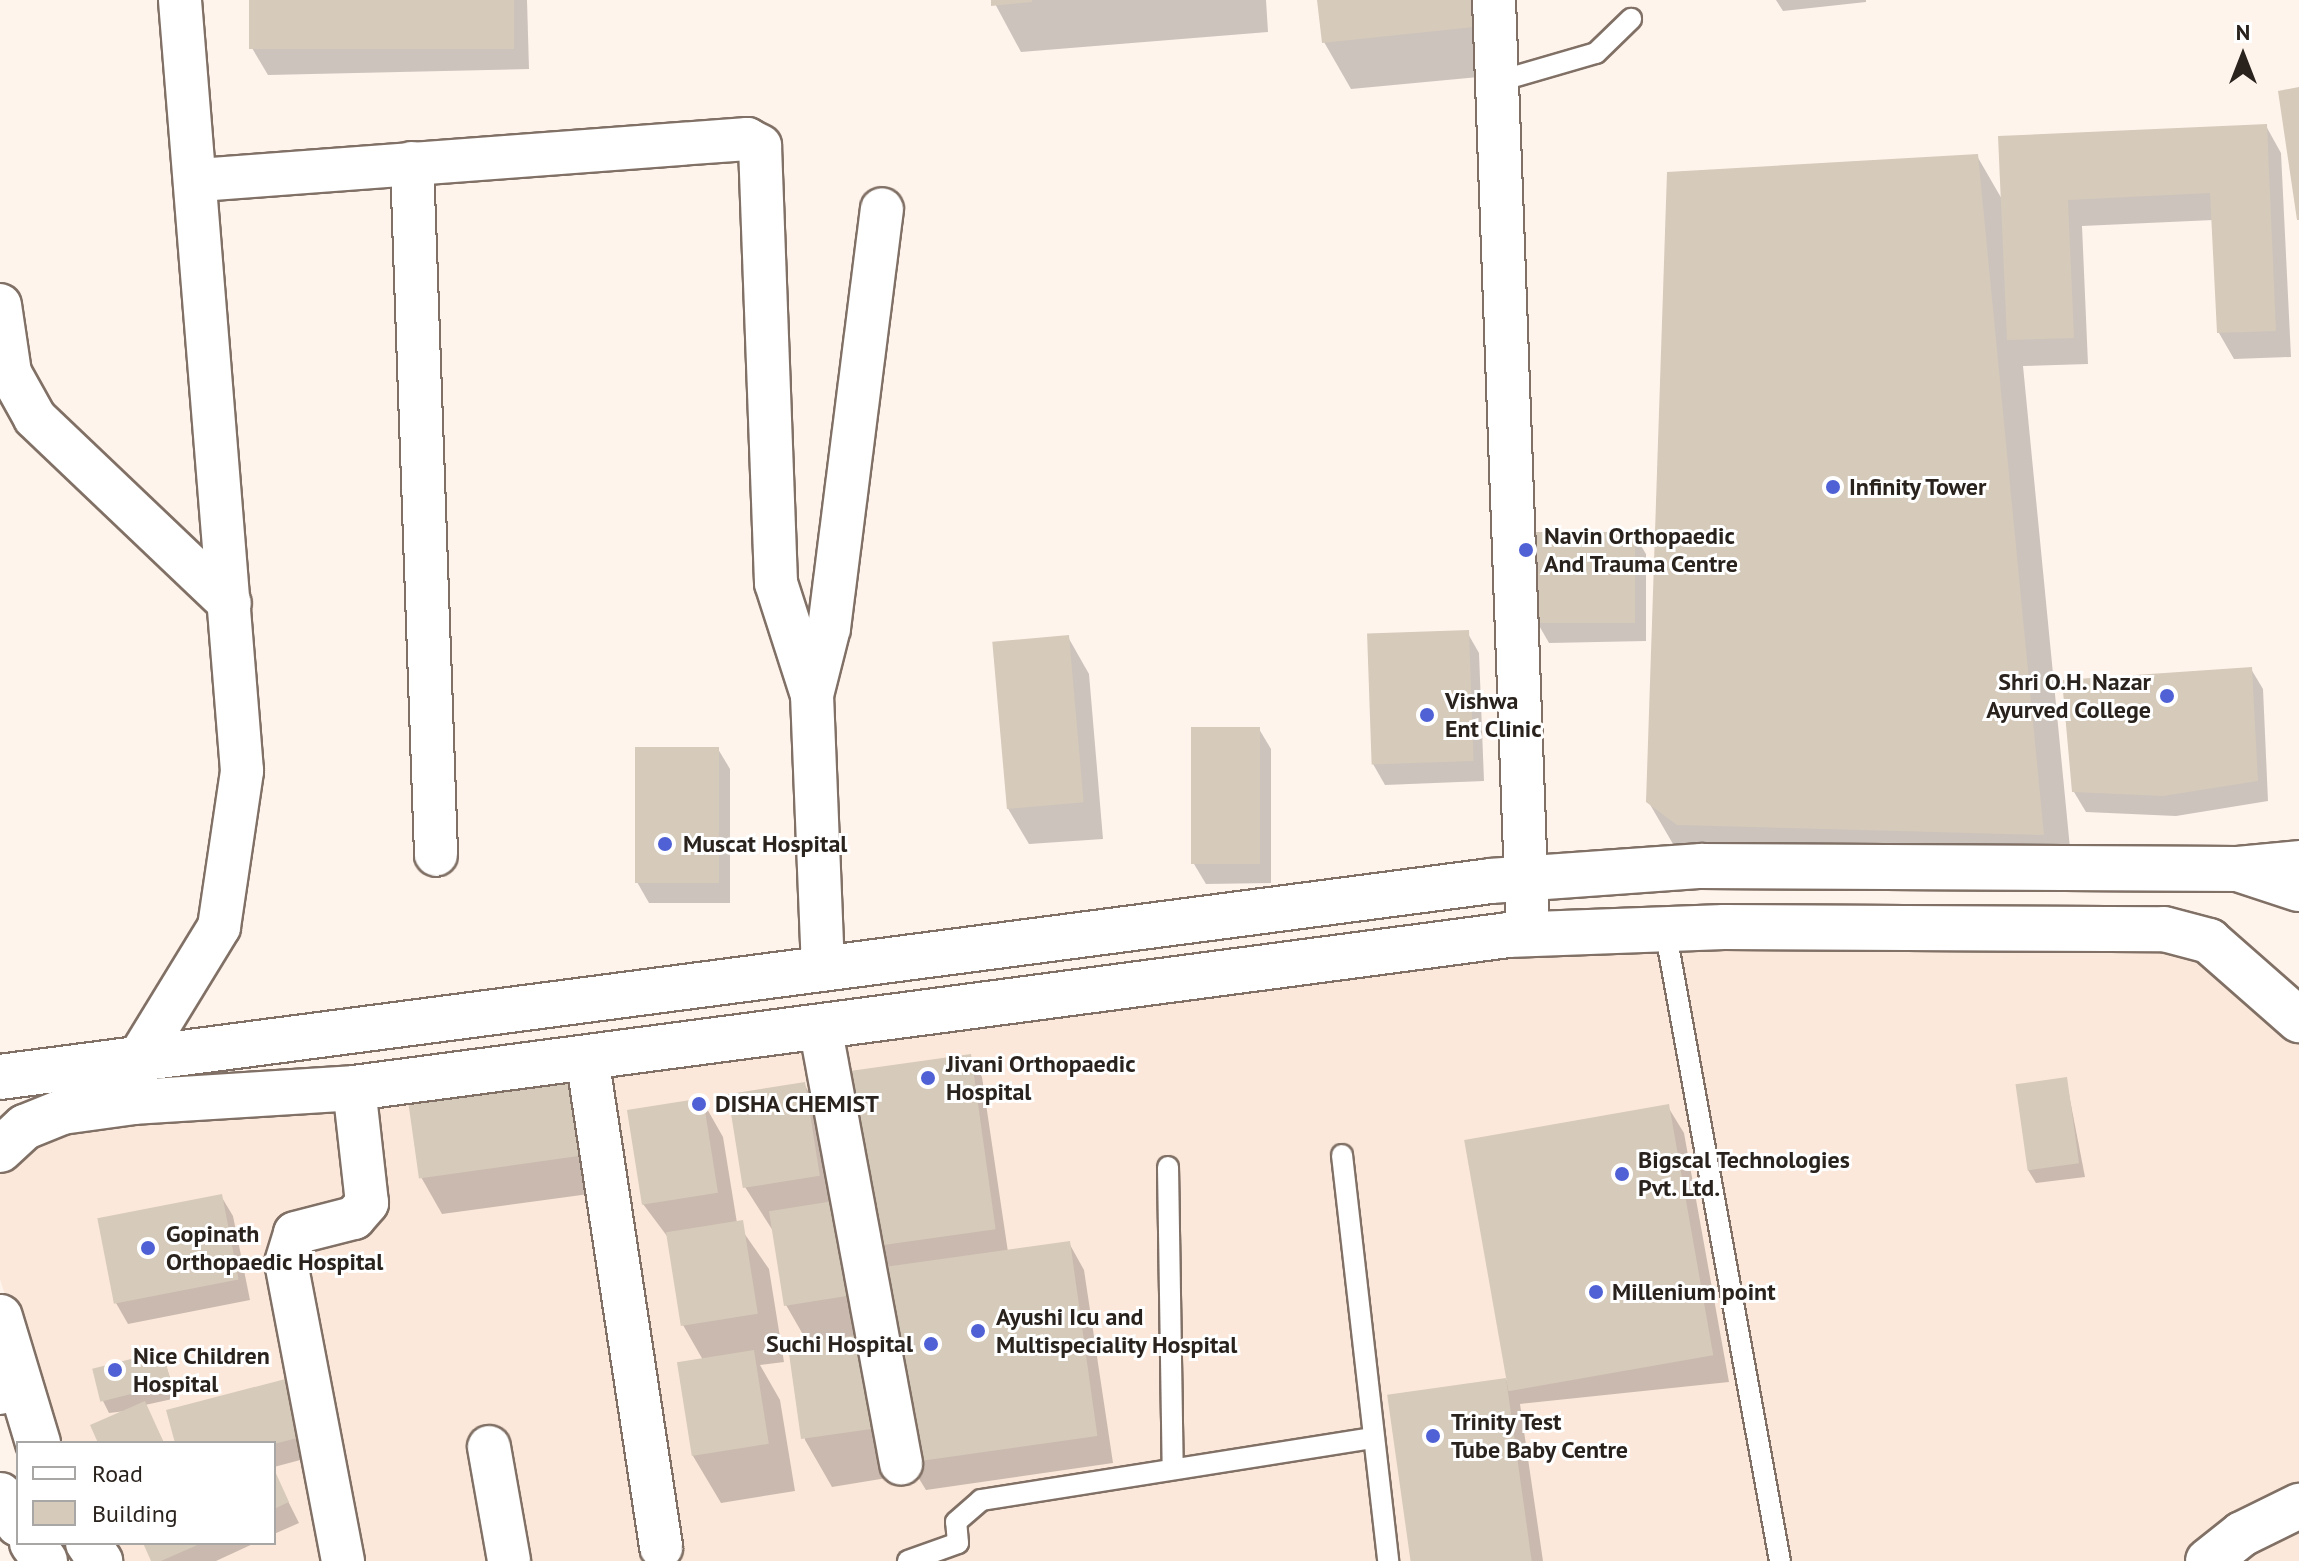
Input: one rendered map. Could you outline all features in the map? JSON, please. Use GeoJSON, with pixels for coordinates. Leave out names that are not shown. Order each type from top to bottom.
{"type":"FeatureCollection","features":[{"type":"Feature","properties":{"kind":"main road"},"geometry":{"type":"LineString","coordinates":[[0,1077],[823,967],[1530,878],[1701,866],[2238,869],[2299,863]]}},
{"type":"Feature","properties":{"kind":"main road"},"geometry":{"type":"LineString","coordinates":[[2238,869],[2299,889]]}},
{"type":"Feature","properties":{"kind":"main road"},"geometry":{"type":"LineString","coordinates":[[0,1150],[25,1127],[62,1112],[354,1088],[1528,934],[1665,929],[2164,929],[2209,941],[2299,1020]]}},
{"type":"Feature","properties":{"kind":"main road"},"geometry":{"type":"LineString","coordinates":[[0,1317],[4,1372],[37,1441]]}},
{"type":"Feature","properties":{"kind":"main road"},"geometry":{"type":"LineString","coordinates":[[0,1495],[16,1521]]}},
{"type":"Feature","properties":{"kind":"main road"},"geometry":{"type":"LineString","coordinates":[[2208,1561],[2242,1534],[2299,1506]]}},
{"type":"Feature","properties":{"kind":"street"},"geometry":{"type":"LineString","coordinates":[[140,1056],[219,927],[242,771],[199,180],[180,0]]}},
{"type":"Feature","properties":{"kind":"street"},"geometry":{"type":"LineString","coordinates":[[1494,0],[1530,878],[1528,934]]}},
{"type":"Feature","properties":{"kind":"street"},"geometry":{"type":"LineString","coordinates":[[199,180],[747,139],[760,146],[776,583],[812,695],[823,967]]}},
{"type":"Feature","properties":{"kind":"street"},"geometry":{"type":"LineString","coordinates":[[412,163],[436,855]]}},
{"type":"Feature","properties":{"kind":"street"},"geometry":{"type":"LineString","coordinates":[[812,695],[829,628],[882,209]]}},
{"type":"Feature","properties":{"kind":"street"},"geometry":{"type":"LineString","coordinates":[[0,305],[10,373],[35,418],[230,604]]}},
{"type":"Feature","properties":{"kind":"street"},"geometry":{"type":"LineString","coordinates":[[820,1026],[901,1464]]}},
{"type":"Feature","properties":{"kind":"street"},"geometry":{"type":"LineString","coordinates":[[587,1057],[661,1547]]}},
{"type":"Feature","properties":{"kind":"street"},"geometry":{"type":"LineString","coordinates":[[343,1561],[286,1263],[295,1233],[354,1218],[367,1203],[354,1088]]}},
{"type":"Feature","properties":{"kind":"street"},"geometry":{"type":"LineString","coordinates":[[489,1447],[509,1561]]}},
{"type":"Feature","properties":{"kind":"lane"},"geometry":{"type":"LineString","coordinates":[[1496,82],[1596,53],[1631,19]]}},
{"type":"Feature","properties":{"kind":"lane"},"geometry":{"type":"LineString","coordinates":[[1665,929],[1780,1561]]}},
{"type":"Feature","properties":{"kind":"lane"},"geometry":{"type":"LineString","coordinates":[[1342,1155],[1371,1438],[1388,1561]]}},
{"type":"Feature","properties":{"kind":"lane"},"geometry":{"type":"LineString","coordinates":[[1168,1167],[1173,1469]]}},
{"type":"Feature","properties":{"kind":"lane"},"geometry":{"type":"LineString","coordinates":[[908,1561],[960,1552],[956,1522],[981,1500],[1371,1438]]}},
{"type":"Feature","properties":{"kind":"shaded area"},"geometry":{"type":"Polygon","coordinates":[[[1523,940],[2199,948],[2299,1041],[2299,1561],[118,1561],[106,1545],[276,1545],[276,1441],[50,1441],[0,1279],[0,1170],[22,1135],[1523,940]]]}},
{"type":"Feature","properties":{"kind":"building"},"geometry":{"type":"Polygon","coordinates":[[[249,0],[514,0],[514,49],[249,49],[249,0]]]}},
{"type":"Feature","properties":{"kind":"building"},"geometry":{"type":"Polygon","coordinates":[[[991,0],[1032,0],[1032,2],[991,6],[991,0]]]}},
{"type":"Feature","properties":{"kind":"building"},"geometry":{"type":"Polygon","coordinates":[[[1317,0],[1471,0],[1474,27],[1322,43],[1317,0]]]}},
{"type":"Feature","properties":{"kind":"building"},"geometry":{"type":"Polygon","coordinates":[[[2299,87],[2299,220],[2297,220],[2278,91],[2299,87]]]}},
{"type":"Feature","properties":{"kind":"building"},"geometry":{"type":"Polygon","coordinates":[[[2267,124],[2276,331],[2217,333],[2210,193],[2068,200],[2074,338],[2007,340],[1998,136],[2267,124]]]}},
{"type":"Feature","properties":{"kind":"building","name":"Infinity Tower"},"geometry":{"type":"Polygon","coordinates":[[[1978,154],[2044,835],[1677,825],[1646,802],[1667,172],[1978,154]]]}},
{"type":"Feature","properties":{"kind":"building"},"geometry":{"type":"Polygon","coordinates":[[[1534,532],[1635,532],[1635,623],[1534,623],[1534,532]]]}},
{"type":"Feature","properties":{"kind":"building"},"geometry":{"type":"Polygon","coordinates":[[[1469,630],[1474,761],[1372,764],[1367,634],[1469,630]]]}},
{"type":"Feature","properties":{"kind":"building"},"geometry":{"type":"Polygon","coordinates":[[[1069,635],[1084,802],[1007,809],[992,642],[1069,635]]]}},
{"type":"Feature","properties":{"kind":"building"},"geometry":{"type":"Polygon","coordinates":[[[2252,667],[2258,781],[2163,796],[2072,792],[2062,680],[2252,667]]]}},
{"type":"Feature","properties":{"kind":"building"},"geometry":{"type":"Polygon","coordinates":[[[1191,727],[1260,727],[1260,864],[1191,864],[1191,727]]]}},
{"type":"Feature","properties":{"kind":"building"},"geometry":{"type":"Polygon","coordinates":[[[635,747],[719,747],[719,883],[635,883],[635,747]]]}},
{"type":"Feature","properties":{"kind":"building"},"geometry":{"type":"Polygon","coordinates":[[[971,1054],[996,1229],[873,1247],[848,1071],[971,1054]]]}},
{"type":"Feature","properties":{"kind":"building"},"geometry":{"type":"Polygon","coordinates":[[[580,1074],[591,1154],[419,1178],[408,1098],[580,1074]]]}},
{"type":"Feature","properties":{"kind":"building"},"geometry":{"type":"Polygon","coordinates":[[[2067,1077],[2079,1163],[2028,1170],[2016,1084],[2067,1077]]]}},
{"type":"Feature","properties":{"kind":"building"},"geometry":{"type":"Polygon","coordinates":[[[805,1082],[820,1176],[743,1188],[728,1094],[805,1082]]]}},
{"type":"Feature","properties":{"kind":"building"},"geometry":{"type":"Polygon","coordinates":[[[703,1098],[718,1193],[642,1205],[627,1110],[703,1098]]]}},
{"type":"Feature","properties":{"kind":"building","name":"Millenium point"},"geometry":{"type":"Polygon","coordinates":[[[1669,1104],[1713,1355],[1508,1391],[1464,1140],[1669,1104]]]}},
{"type":"Feature","properties":{"kind":"building"},"geometry":{"type":"Polygon","coordinates":[[[222,1194],[239,1279],[114,1304],[97,1218],[222,1194]]]}},
{"type":"Feature","properties":{"kind":"building"},"geometry":{"type":"Polygon","coordinates":[[[846,1199],[861,1294],[784,1306],[769,1211],[846,1199]]]}},
{"type":"Feature","properties":{"kind":"building"},"geometry":{"type":"Polygon","coordinates":[[[743,1220],[758,1314],[681,1326],[666,1232],[743,1220]]]}},
{"type":"Feature","properties":{"kind":"building"},"geometry":{"type":"Polygon","coordinates":[[[1070,1241],[1097,1436],[906,1463],[879,1268],[1070,1241]]]}},
{"type":"Feature","properties":{"kind":"building"},"geometry":{"type":"Polygon","coordinates":[[[865,1334],[878,1428],[801,1439],[788,1345],[865,1334]]]}},
{"type":"Feature","properties":{"kind":"building"},"geometry":{"type":"Polygon","coordinates":[[[754,1350],[769,1444],[692,1456],[677,1362],[754,1350]]]}},
{"type":"Feature","properties":{"kind":"building"},"geometry":{"type":"Polygon","coordinates":[[[163,1351],[171,1384],[100,1402],[92,1369],[163,1351]]]}},
{"type":"Feature","properties":{"kind":"building"},"geometry":{"type":"Polygon","coordinates":[[[293,1377],[309,1435],[276,1443],[276,1441],[174,1441],[166,1410],[293,1377]]]}},
{"type":"Feature","properties":{"kind":"building"},"geometry":{"type":"Polygon","coordinates":[[[1506,1378],[1532,1561],[1411,1561],[1387,1395],[1506,1378]]]}},
{"type":"Feature","properties":{"kind":"building"},"geometry":{"type":"Polygon","coordinates":[[[145,1401],[163,1441],[97,1441],[90,1425],[145,1401]]]}},
{"type":"Feature","properties":{"kind":"building"},"geometry":{"type":"Polygon","coordinates":[[[276,1473],[289,1502],[276,1508],[276,1473]]]}},
{"type":"Feature","properties":{"kind":"building"},"geometry":{"type":"Polygon","coordinates":[[[144,1545],[197,1545],[161,1561],[151,1561],[144,1545]]]}},
{"type":"Feature","properties":{"kind":"place","name":"Infinity Tower"},"geometry":{"type":"Point","coordinates":[1833,487]}},
{"type":"Feature","properties":{"kind":"place","name":"Navin Orthopaedic And Trauma Centre"},"geometry":{"type":"Point","coordinates":[1526,550]}},
{"type":"Feature","properties":{"kind":"place","name":"Shri O.H. Nazar Ayurved College"},"geometry":{"type":"Point","coordinates":[2167,696]}},
{"type":"Feature","properties":{"kind":"place","name":"Vishwa Ent Clinic"},"geometry":{"type":"Point","coordinates":[1427,715]}},
{"type":"Feature","properties":{"kind":"place","name":"Muscat Hospital"},"geometry":{"type":"Point","coordinates":[665,844]}},
{"type":"Feature","properties":{"kind":"place","name":"Jivani Orthopaedic Hospital"},"geometry":{"type":"Point","coordinates":[928,1078]}},
{"type":"Feature","properties":{"kind":"place","name":"DISHA CHEMIST"},"geometry":{"type":"Point","coordinates":[699,1104]}},
{"type":"Feature","properties":{"kind":"place","name":"Bigscal Technologies Pvt. Ltd."},"geometry":{"type":"Point","coordinates":[1622,1174]}},
{"type":"Feature","properties":{"kind":"place","name":"Gopinath Orthopaedic Hospital"},"geometry":{"type":"Point","coordinates":[148,1248]}},
{"type":"Feature","properties":{"kind":"place","name":"Millenium point"},"geometry":{"type":"Point","coordinates":[1596,1292]}},
{"type":"Feature","properties":{"kind":"place","name":"Ayushi Icu and Multispeciality Hospital"},"geometry":{"type":"Point","coordinates":[978,1331]}},
{"type":"Feature","properties":{"kind":"place","name":"Suchi Hospital"},"geometry":{"type":"Point","coordinates":[931,1344]}},
{"type":"Feature","properties":{"kind":"place","name":"Nice Children Hospital"},"geometry":{"type":"Point","coordinates":[115,1370]}},
{"type":"Feature","properties":{"kind":"place","name":"Trinity Test Tube Baby Centre"},"geometry":{"type":"Point","coordinates":[1433,1436]}}]}
